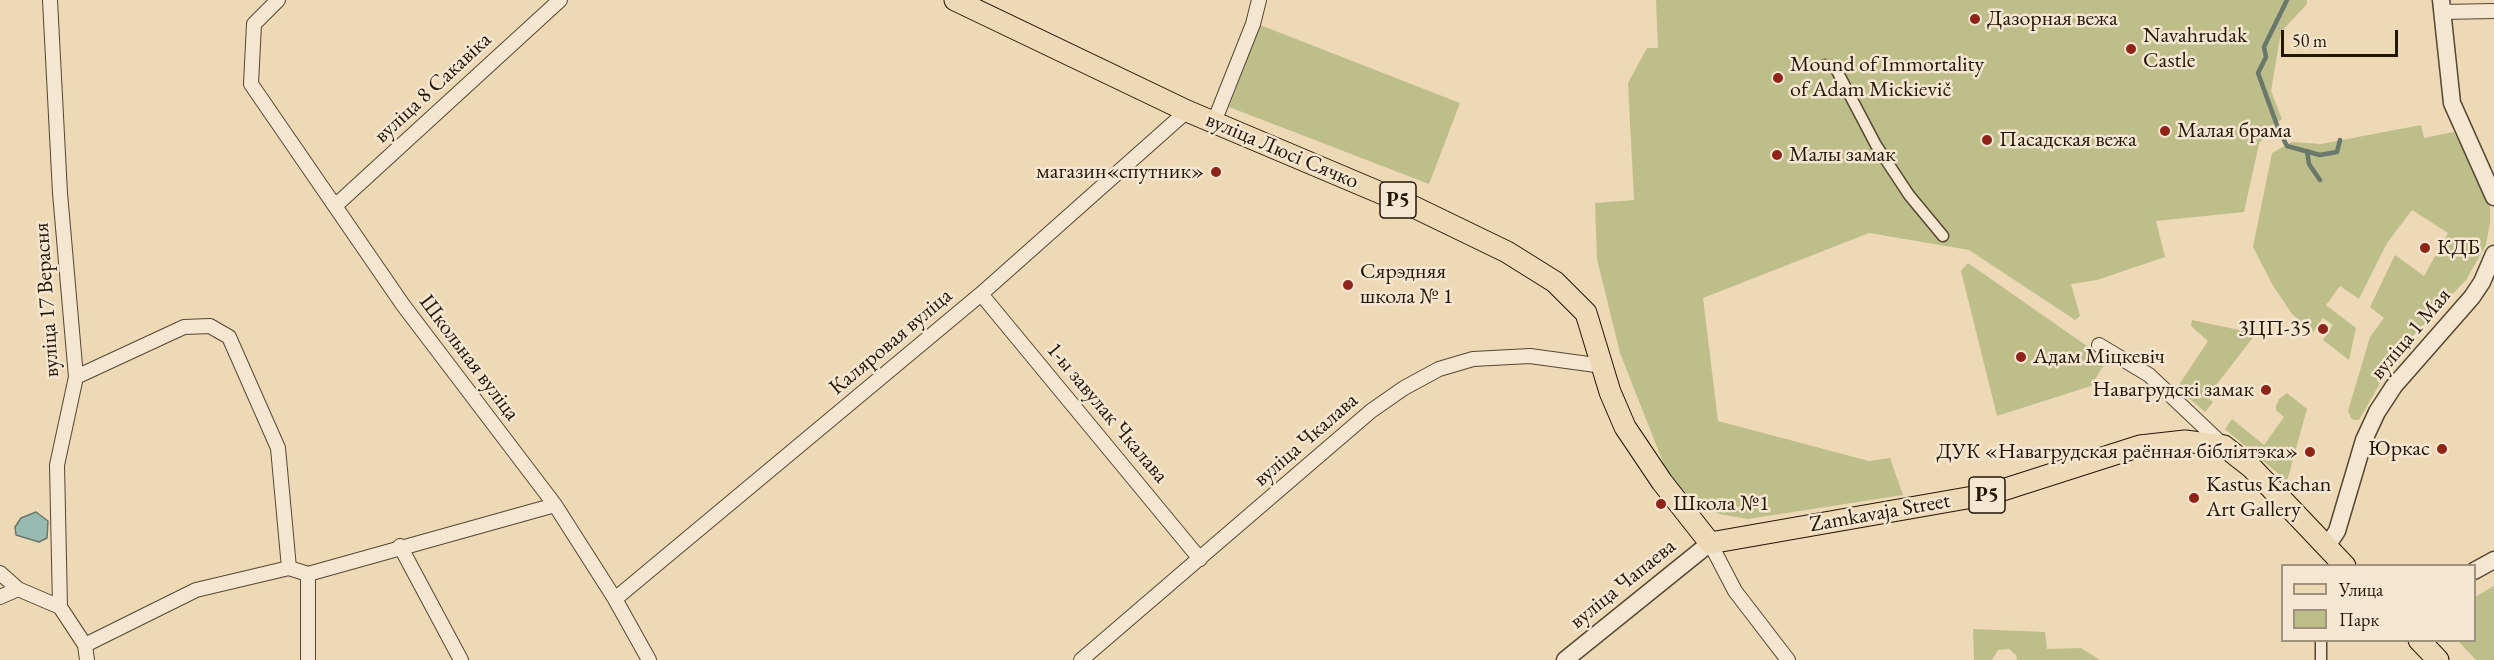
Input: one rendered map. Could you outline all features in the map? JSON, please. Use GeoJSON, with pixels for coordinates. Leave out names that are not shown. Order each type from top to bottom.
{"type":"FeatureCollection","features":[{"type":"Feature","properties":{"kind":"main road","name":"вуліца Люсі Сячко"},"geometry":{"type":"LineString","coordinates":[[969,3],[1187,111],[1414,207],[1517,258],[1555,282],[1586,313],[1610,392],[1625,427],[1662,482],[1710,543]]}},
{"type":"Feature","properties":{"kind":"main road","name":"Zamkavaja Street"},"geometry":{"type":"LineString","coordinates":[[1710,543],[1990,494],[2140,446],[2185,441],[2224,446]]}},
{"type":"Feature","properties":{"kind":"main road"},"geometry":{"type":"LineString","coordinates":[[2224,446],[2252,468],[2342,564]]}},
{"type":"Feature","properties":{"kind":"main road"},"geometry":{"type":"LineString","coordinates":[[2421,642],[2435,653]]}},
{"type":"Feature","properties":{"kind":"street","name":"вуліца 17 Верасня"},"geometry":{"type":"LineString","coordinates":[[50,0],[60,193],[76,377],[57,465],[60,608]]}},
{"type":"Feature","properties":{"kind":"street","name":"Школьная вуліца"},"geometry":{"type":"LineString","coordinates":[[278,0],[254,24],[251,84],[403,305],[555,505],[615,599],[649,660]]}},
{"type":"Feature","properties":{"kind":"street","name":"вуліца 8 Сакавіка"},"geometry":{"type":"LineString","coordinates":[[335,206],[560,0]]}},
{"type":"Feature","properties":{"kind":"street"},"geometry":{"type":"LineString","coordinates":[[1214,122],[1253,24],[1259,0]]}},
{"type":"Feature","properties":{"kind":"street"},"geometry":{"type":"LineString","coordinates":[[2494,11],[2441,6],[2452,103],[2494,197]]}},
{"type":"Feature","properties":{"kind":"street"},"geometry":{"type":"LineString","coordinates":[[1825,65],[1835,67],[1876,145],[1909,195],[1943,236]]}},
{"type":"Feature","properties":{"kind":"street","name":"Каляровая вуліца"},"geometry":{"type":"LineString","coordinates":[[615,599],[981,294],[1187,111]]}},
{"type":"Feature","properties":{"kind":"street","name":"вуліца 1 Мая"},"geometry":{"type":"LineString","coordinates":[[2327,546],[2337,531],[2364,441],[2394,386],[2472,297],[2482,282],[2494,254]]}},
{"type":"Feature","properties":{"kind":"street","name":"1-ы завулак Чкалава"},"geometry":{"type":"LineString","coordinates":[[981,294],[1200,559]]}},
{"type":"Feature","properties":{"kind":"street"},"geometry":{"type":"LineString","coordinates":[[76,377],[184,327],[210,326],[229,337],[278,448],[290,568]]}},
{"type":"Feature","properties":{"kind":"street"},"geometry":{"type":"LineString","coordinates":[[2099,345],[2149,375],[2224,446]]}},
{"type":"Feature","properties":{"kind":"street","name":"вуліца Чкалава"},"geometry":{"type":"LineString","coordinates":[[1082,660],[1371,411],[1404,388],[1439,369],[1473,359],[1530,356],[1603,366]]}},
{"type":"Feature","properties":{"kind":"street"},"geometry":{"type":"LineString","coordinates":[[85,645],[196,590],[290,568],[308,574],[400,546],[555,505]]}},
{"type":"Feature","properties":{"kind":"street"},"geometry":{"type":"LineString","coordinates":[[1710,543],[1736,591],[1788,660]]}},
{"type":"Feature","properties":{"kind":"street","name":"вуліца Чапаева"},"geometry":{"type":"LineString","coordinates":[[1565,660],[1710,543]]}},
{"type":"Feature","properties":{"kind":"street"},"geometry":{"type":"LineString","coordinates":[[400,546],[461,660]]}},
{"type":"Feature","properties":{"kind":"street"},"geometry":{"type":"LineString","coordinates":[[2476,570],[2494,560]]}},
{"type":"Feature","properties":{"kind":"street"},"geometry":{"type":"LineString","coordinates":[[0,573],[18,589],[60,608],[85,645],[87,660]]}},
{"type":"Feature","properties":{"kind":"street"},"geometry":{"type":"LineString","coordinates":[[308,574],[308,660]]}},
{"type":"Feature","properties":{"kind":"street"},"geometry":{"type":"LineString","coordinates":[[0,597],[18,589]]}},
{"type":"Feature","properties":{"kind":"street"},"geometry":{"type":"LineString","coordinates":[[2321,642],[2321,660]]}},
{"type":"Feature","properties":{"kind":"green space"},"geometry":{"type":"Polygon","coordinates":[[[1656,0],[2307,0],[2307,4],[2281,32],[2271,91],[2282,119],[2271,126],[2259,144],[2244,212],[2156,221],[2165,257],[2097,280],[2071,284],[2080,316],[2075,320],[1969,250],[1869,233],[1703,298],[1718,421],[1869,461],[1890,458],[1903,495],[1748,519],[1719,514],[1693,502],[1668,475],[1620,353],[1597,259],[1595,203],[1634,200],[1628,83],[1647,48],[1658,48],[1656,0]]]}},
{"type":"Feature","properties":{"kind":"green space"},"geometry":{"type":"Polygon","coordinates":[[[1260,25],[1460,103],[1429,184],[1229,107],[1260,25]]]}},
{"type":"Feature","properties":{"kind":"green space"},"geometry":{"type":"Polygon","coordinates":[[[2421,125],[2424,138],[2454,132],[2490,204],[2486,245],[2466,280],[2410,339],[2387,371],[2359,420],[2354,420],[2348,411],[2370,337],[2384,318],[2370,307],[2395,255],[2424,276],[2448,233],[2412,210],[2387,243],[2359,299],[2340,286],[2326,305],[2356,328],[2349,360],[2323,340],[2333,325],[2323,318],[2313,332],[2292,314],[2272,284],[2253,247],[2272,153],[2292,142],[2321,144],[2421,125]]]}},
{"type":"Feature","properties":{"kind":"green space"},"geometry":{"type":"Polygon","coordinates":[[[1968,263],[2107,360],[2091,386],[1997,416],[1961,271],[1968,263]]]}},
{"type":"Feature","properties":{"kind":"green space"},"geometry":{"type":"Polygon","coordinates":[[[2192,320],[2253,333],[2258,331],[2207,397],[2213,402],[2205,412],[2177,388],[2208,341],[2191,326],[2192,320]]]}},
{"type":"Feature","properties":{"kind":"green space"},"geometry":{"type":"Polygon","coordinates":[[[2287,393],[2307,409],[2287,481],[2225,429],[2232,419],[2264,445],[2284,417],[2276,410],[2276,406],[2279,399],[2287,393]]]}},
{"type":"Feature","properties":{"kind":"green space"},"geometry":{"type":"Polygon","coordinates":[[[2494,586],[2494,660],[2476,660],[2459,642],[2476,642],[2476,596],[2494,586]]]}},
{"type":"Feature","properties":{"kind":"green space"},"geometry":{"type":"Polygon","coordinates":[[[1973,629],[2045,632],[2047,649],[2081,648],[2100,660],[2017,660],[2016,655],[2009,649],[1998,650],[1992,660],[1974,660],[1973,629]]]}},
{"type":"Feature","properties":{"kind":"water"},"geometry":{"type":"Polygon","coordinates":[[[36,512],[48,521],[47,538],[39,542],[16,535],[15,527],[21,518],[36,512]]]}},
{"type":"Feature","properties":{"kind":"waterway"},"geometry":{"type":"LineString","coordinates":[[2262,137],[2278,128],[2258,73],[2266,57],[2264,47],[2287,0]]}},
{"type":"Feature","properties":{"kind":"waterway"},"geometry":{"type":"LineString","coordinates":[[2278,128],[2287,146],[2320,155],[2337,152],[2340,140]]}},
{"type":"Feature","properties":{"kind":"waterway"},"geometry":{"type":"LineString","coordinates":[[2307,151],[2309,164],[2320,180]]}},
{"type":"Feature","properties":{"kind":"place","name":"Дазорная вежа"},"geometry":{"type":"Point","coordinates":[1975,19]}},
{"type":"Feature","properties":{"kind":"place","name":"Navahrudak Castle"},"geometry":{"type":"Point","coordinates":[2131,49]}},
{"type":"Feature","properties":{"kind":"place","name":"Mound of Immortality of Adam Mickievič"},"geometry":{"type":"Point","coordinates":[1778,78]}},
{"type":"Feature","properties":{"kind":"place","name":"Малая брама"},"geometry":{"type":"Point","coordinates":[2165,131]}},
{"type":"Feature","properties":{"kind":"place","name":"Пасадская вежа"},"geometry":{"type":"Point","coordinates":[1987,140]}},
{"type":"Feature","properties":{"kind":"place","name":"Малы замак"},"geometry":{"type":"Point","coordinates":[1777,155]}},
{"type":"Feature","properties":{"kind":"place","name":"магазин«спутник»"},"geometry":{"type":"Point","coordinates":[1216,172]}},
{"type":"Feature","properties":{"kind":"place","name":"КДБ"},"geometry":{"type":"Point","coordinates":[2425,248]}},
{"type":"Feature","properties":{"kind":"place","name":"Сярэдняя школа № 1"},"geometry":{"type":"Point","coordinates":[1348,285]}},
{"type":"Feature","properties":{"kind":"place","name":"3ЦП-35"},"geometry":{"type":"Point","coordinates":[2323,329]}},
{"type":"Feature","properties":{"kind":"place","name":"Адам Міцкевіч"},"geometry":{"type":"Point","coordinates":[2021,357]}},
{"type":"Feature","properties":{"kind":"place","name":"Навагрудскі замак"},"geometry":{"type":"Point","coordinates":[2266,390]}},
{"type":"Feature","properties":{"kind":"place","name":"Юркас"},"geometry":{"type":"Point","coordinates":[2442,449]}},
{"type":"Feature","properties":{"kind":"place","name":"ДУК «Навагрудская раённая бібліятэка»"},"geometry":{"type":"Point","coordinates":[2310,452]}},
{"type":"Feature","properties":{"kind":"place","name":"Kastus Kachan Art Gallery"},"geometry":{"type":"Point","coordinates":[2194,498]}},
{"type":"Feature","properties":{"kind":"place","name":"Школа №1"},"geometry":{"type":"Point","coordinates":[1661,504]}}]}
